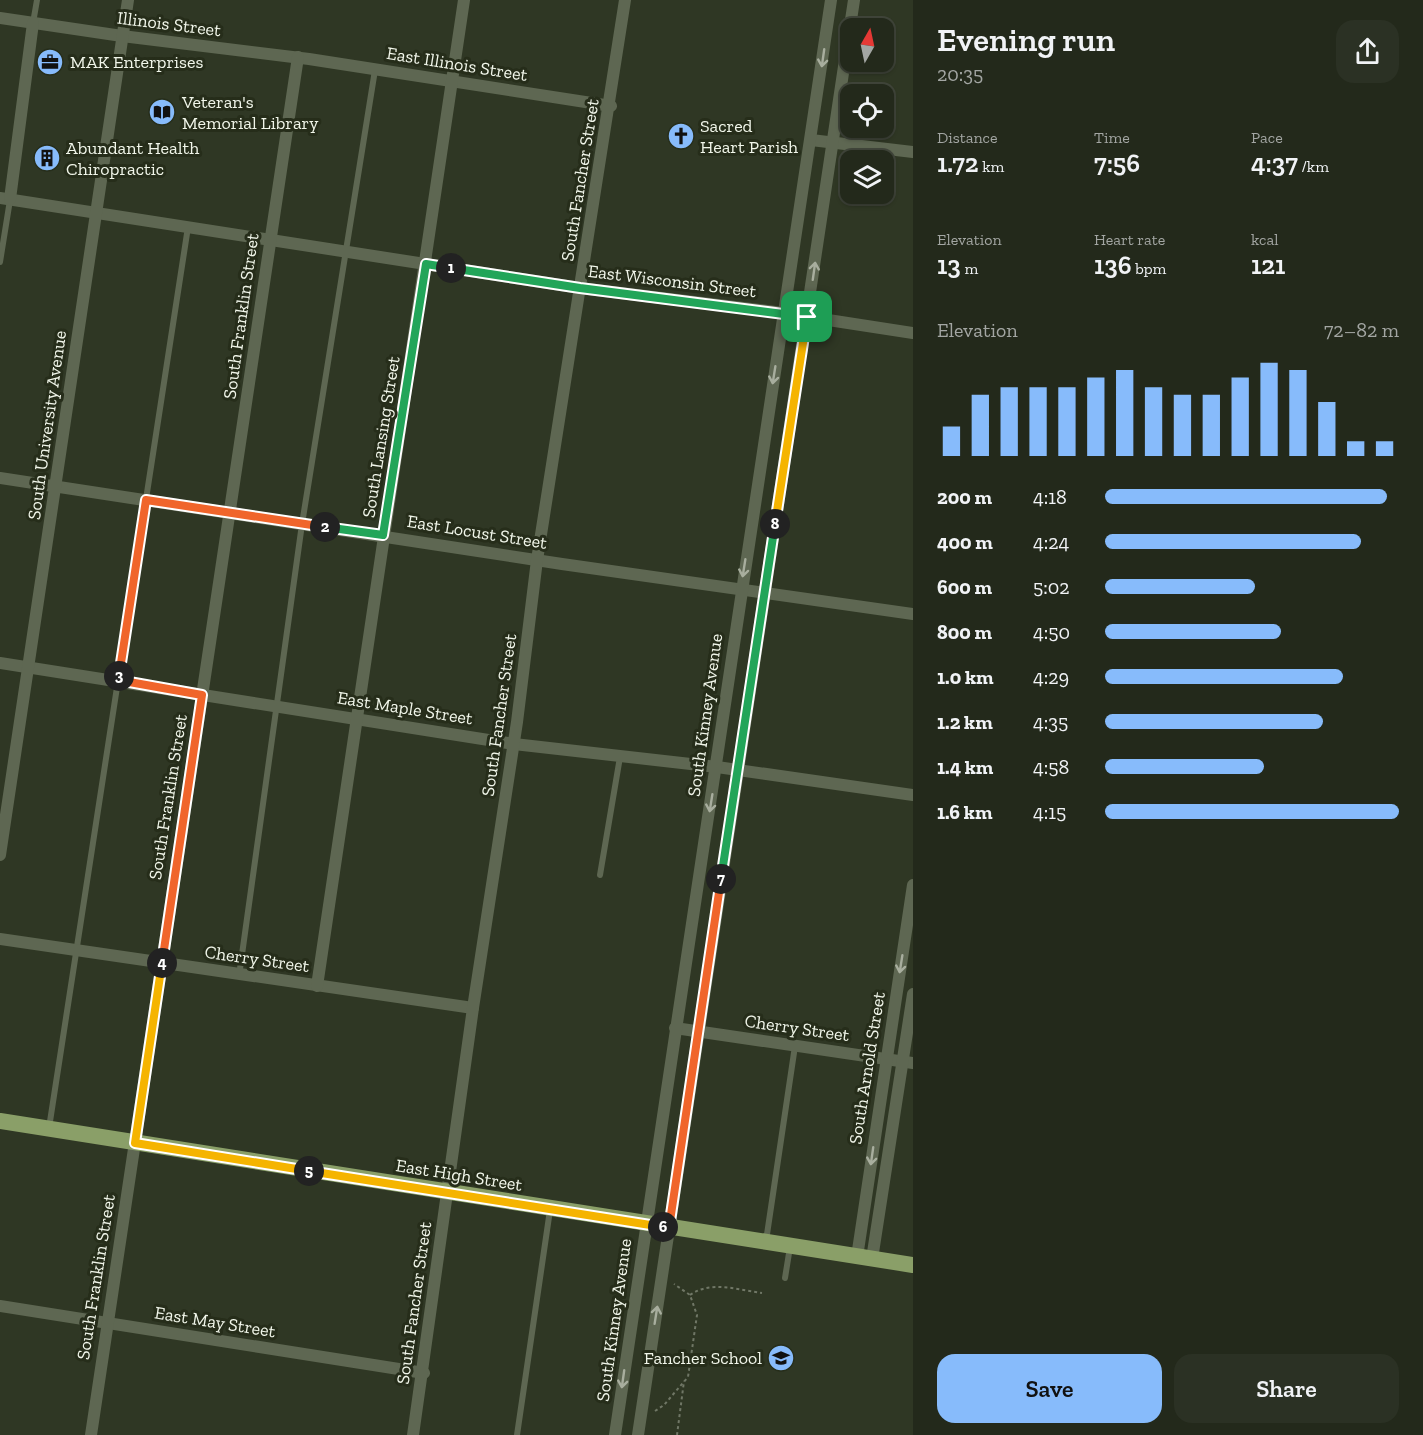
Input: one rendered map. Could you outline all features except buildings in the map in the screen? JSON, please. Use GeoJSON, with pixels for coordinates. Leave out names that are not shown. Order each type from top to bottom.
{"type":"FeatureCollection","features":[{"type":"Feature","properties":{"kind":"main road","name":"East High Street"},"geometry":{"type":"LineString","coordinates":[[0,1121],[550,1210],[913,1265]]}},
{"type":"Feature","properties":{"kind":"street","name":"South University Avenue"},"geometry":{"type":"LineString","coordinates":[[0,855],[57,487],[128,0]]}},
{"type":"Feature","properties":{"kind":"street","name":"South Lansing Street"},"geometry":{"type":"LineString","coordinates":[[317,986],[464,0]]}},
{"type":"Feature","properties":{"kind":"street","name":"South Fancher Street"},"geometry":{"type":"LineString","coordinates":[[413,1435],[424,1373],[473,1008],[514,744],[537,560],[626,0]]}},
{"type":"Feature","properties":{"kind":"street","name":"South Kinney Avenue"},"geometry":{"type":"LineString","coordinates":[[615,1435],[831,0]]}},
{"type":"Feature","properties":{"kind":"street"},"geometry":{"type":"LineString","coordinates":[[638,1435],[854,0]]}},
{"type":"Feature","properties":{"kind":"street","name":"Illinois Street"},"geometry":{"type":"LineString","coordinates":[[0,18],[122,36],[298,57]]}},
{"type":"Feature","properties":{"kind":"street"},"geometry":{"type":"LineString","coordinates":[[5,199],[33,23]]}},
{"type":"Feature","properties":{"kind":"street","name":"East Illinois Street"},"geometry":{"type":"LineString","coordinates":[[298,57],[610,106]]}},
{"type":"Feature","properties":{"kind":"street","name":"South Franklin Street"},"geometry":{"type":"LineString","coordinates":[[91,1435],[298,57]]}},
{"type":"Feature","properties":{"kind":"street"},"geometry":{"type":"LineString","coordinates":[[811,140],[913,152]]}},
{"type":"Feature","properties":{"kind":"street","name":"East Wisconsin Street"},"geometry":{"type":"LineString","coordinates":[[5,199],[580,288],[783,313],[913,333]]}},
{"type":"Feature","properties":{"kind":"street","name":"East Locust Street"},"geometry":{"type":"LineString","coordinates":[[0,478],[765,594],[913,614]]}},
{"type":"Feature","properties":{"kind":"street","name":"East Maple Street"},"geometry":{"type":"LineString","coordinates":[[0,663],[514,744],[717,767],[913,795]]}},
{"type":"Feature","properties":{"kind":"street","name":"South Arnold Street"},"geometry":{"type":"LineString","coordinates":[[864,1258],[886,1059],[913,885]]}},
{"type":"Feature","properties":{"kind":"street","name":"Cherry Street"},"geometry":{"type":"LineString","coordinates":[[0,939],[239,976],[473,1008]]}},
{"type":"Feature","properties":{"kind":"street","name":"South Arnold Street"},"geometry":{"type":"LineString","coordinates":[[864,1258],[908,1062],[913,994]]}},
{"type":"Feature","properties":{"kind":"street","name":"Cherry Street"},"geometry":{"type":"LineString","coordinates":[[675,1028],[908,1062]]}},
{"type":"Feature","properties":{"kind":"street","name":"East May Street"},"geometry":{"type":"LineString","coordinates":[[0,1306],[424,1373]]}},
{"type":"Feature","properties":{"kind":"lane"},"geometry":{"type":"LineString","coordinates":[[33,23],[37,0]]}},
{"type":"Feature","properties":{"kind":"lane"},"geometry":{"type":"LineString","coordinates":[[239,976],[302,524],[375,69]]}},
{"type":"Feature","properties":{"kind":"lane"},"geometry":{"type":"LineString","coordinates":[[0,262],[5,199]]}},
{"type":"Feature","properties":{"kind":"lane"},"geometry":{"type":"LineString","coordinates":[[49,1128],[188,227]]}},
{"type":"Feature","properties":{"kind":"lane"},"geometry":{"type":"LineString","coordinates":[[600,875],[620,757]]}},
{"type":"Feature","properties":{"kind":"lane"},"geometry":{"type":"LineString","coordinates":[[766,1243],[795,1046]]}},
{"type":"Feature","properties":{"kind":"lane"},"geometry":{"type":"LineString","coordinates":[[517,1435],[550,1210]]}},
{"type":"Feature","properties":{"kind":"lane"},"geometry":{"type":"LineString","coordinates":[[785,1278],[790,1247]]}},
{"type":"Feature","properties":{"kind":"path"},"geometry":{"type":"LineString","coordinates":[[654,1411],[664,1405],[688,1377],[697,1315],[690,1295],[674,1284]]}},
{"type":"Feature","properties":{"kind":"path"},"geometry":{"type":"LineString","coordinates":[[690,1295],[715,1286],[762,1293]]}},
{"type":"Feature","properties":{"kind":"path"},"geometry":{"type":"LineString","coordinates":[[677,1435],[684,1381]]}},
{"type":"Feature","properties":{"kind":"place","name":"MAK Enterprises"},"geometry":{"type":"Point","coordinates":[50,62]}},
{"type":"Feature","properties":{"kind":"place","name":"Veteran's Memorial Library"},"geometry":{"type":"Point","coordinates":[162,112]}},
{"type":"Feature","properties":{"kind":"place","name":"Sacred Heart Parish"},"geometry":{"type":"Point","coordinates":[681,136]}},
{"type":"Feature","properties":{"kind":"place","name":"Abundant Health Chiropractic"},"geometry":{"type":"Point","coordinates":[47,158]}},
{"type":"Feature","properties":{"kind":"place","name":"Fancher School"},"geometry":{"type":"Point","coordinates":[781,1358]}},
{"type":"Feature","properties":{"kind":"route"},"geometry":{"type":"LineString","coordinates":[[426,264],[580,288],[807,317],[669,1228],[135,1143],[202,695],[118,680],[146,500],[383,535],[426,264]]}}]}
